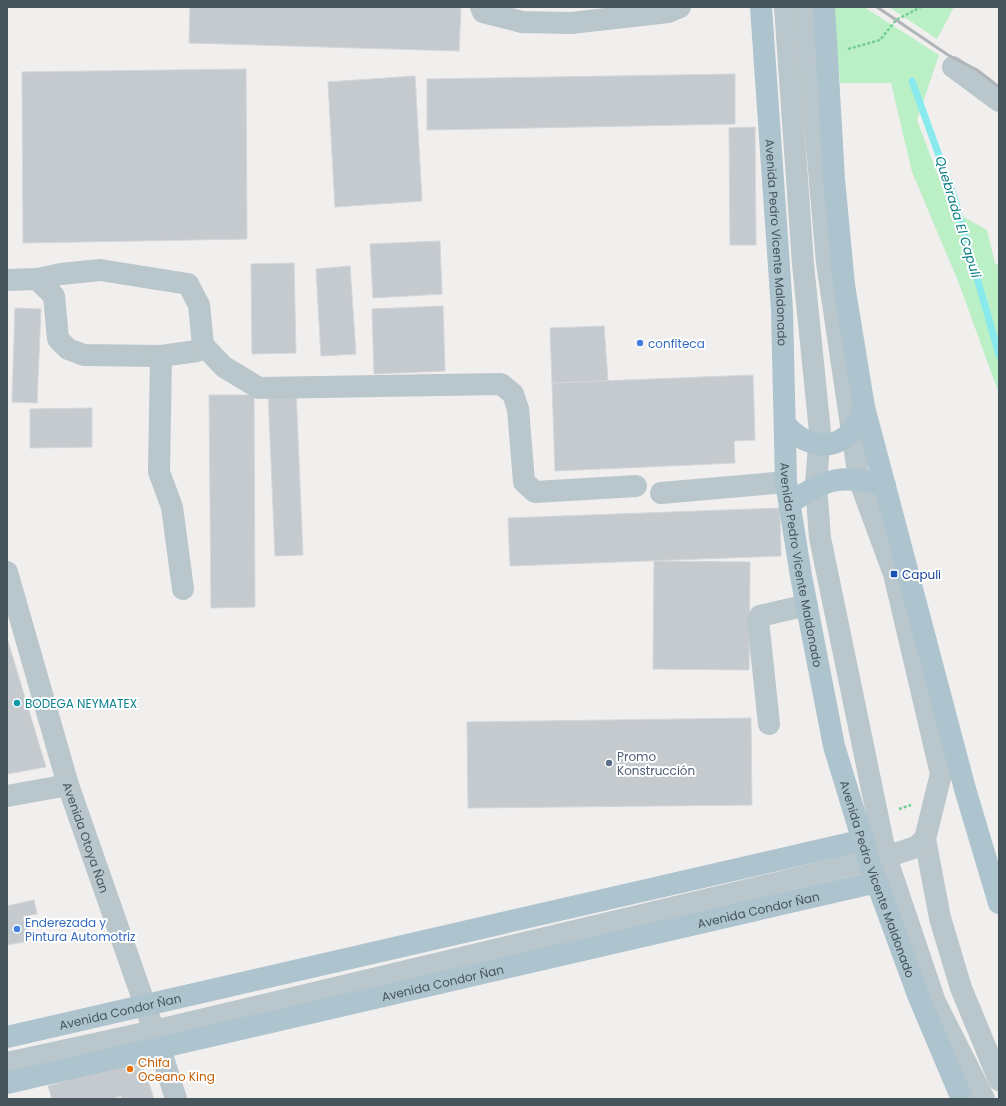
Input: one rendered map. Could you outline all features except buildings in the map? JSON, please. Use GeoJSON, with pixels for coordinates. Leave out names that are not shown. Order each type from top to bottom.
{"type":"FeatureCollection","features":[{"type":"Feature","properties":{"kind":"main road","name":"Avenida Pedro Vicente Maldonado"},"geometry":{"type":"LineString","coordinates":[[761,7],[782,310],[786,482],[807,605],[834,746],[864,840],[878,859],[877,882],[918,995],[962,1099]]}},
{"type":"Feature","properties":{"kind":"main road"},"geometry":{"type":"LineString","coordinates":[[824,7],[834,178],[844,285],[864,407],[965,789],[999,903]]}},
{"type":"Feature","properties":{"kind":"main road"},"geometry":{"type":"LineString","coordinates":[[784,424],[794,435],[806,442],[820,444],[837,441],[852,431],[864,407]]}},
{"type":"Feature","properties":{"kind":"main road"},"geometry":{"type":"LineString","coordinates":[[790,503],[816,486],[837,479],[859,479],[885,485]]}},
{"type":"Feature","properties":{"kind":"main road","name":"Avenida Condor Ñan"},"geometry":{"type":"LineString","coordinates":[[7,1036],[145,1006],[864,840]]}},
{"type":"Feature","properties":{"kind":"main road","name":"Avenida Condor Ñan"},"geometry":{"type":"LineString","coordinates":[[7,1083],[157,1039],[877,882]]}},
{"type":"Feature","properties":{"kind":"street"},"geometry":{"type":"LineString","coordinates":[[481,7],[483,12],[522,22],[571,23],[668,12],[680,7]]}},
{"type":"Feature","properties":{"kind":"street"},"geometry":{"type":"LineString","coordinates":[[785,7],[803,264],[820,444],[816,486],[820,538],[878,859],[935,1002],[984,1099]]}},
{"type":"Feature","properties":{"kind":"street"},"geometry":{"type":"LineString","coordinates":[[805,7],[827,263],[859,479],[894,574],[941,774],[926,839],[940,918],[961,988],[999,1080]]}},
{"type":"Feature","properties":{"kind":"street"},"geometry":{"type":"LineString","coordinates":[[952,67],[999,101]]}},
{"type":"Feature","properties":{"kind":"street"},"geometry":{"type":"LineString","coordinates":[[7,280],[37,279],[61,274],[100,270],[188,284],[199,305],[203,345],[224,367],[259,388],[501,384],[514,394],[518,409],[524,482],[535,492],[636,486]]}},
{"type":"Feature","properties":{"kind":"street"},"geometry":{"type":"LineString","coordinates":[[37,279],[54,296],[58,339],[68,349],[84,355],[160,356],[197,351],[203,345]]}},
{"type":"Feature","properties":{"kind":"street"},"geometry":{"type":"LineString","coordinates":[[160,356],[159,472],[172,506],[183,589]]}},
{"type":"Feature","properties":{"kind":"street"},"geometry":{"type":"LineString","coordinates":[[661,493],[786,482]]}},
{"type":"Feature","properties":{"kind":"street","name":"Avenida Otoya Ñan"},"geometry":{"type":"LineString","coordinates":[[7,572],[68,785],[157,1039],[176,1099]]}},
{"type":"Feature","properties":{"kind":"street"},"geometry":{"type":"LineString","coordinates":[[768,724],[758,620],[760,616],[807,605]]}},
{"type":"Feature","properties":{"kind":"street"},"geometry":{"type":"LineString","coordinates":[[7,796],[68,785]]}},
{"type":"Feature","properties":{"kind":"street"},"geometry":{"type":"LineString","coordinates":[[7,1063],[157,1039],[878,859],[916,847],[926,839]]}},
{"type":"Feature","properties":{"kind":"path"},"geometry":{"type":"LineString","coordinates":[[827,54],[880,40],[896,20],[921,7]]}},
{"type":"Feature","properties":{"kind":"green space"},"geometry":{"type":"Polygon","coordinates":[[[833,7],[864,7],[939,55],[917,120],[951,210],[987,230],[995,263],[999,266],[999,394],[958,281],[912,172],[891,83],[840,83],[833,7]]]}},
{"type":"Feature","properties":{"kind":"green space"},"geometry":{"type":"Polygon","coordinates":[[[889,7],[954,7],[937,39],[889,7]]]}},
{"type":"Feature","properties":{"kind":"waterway","name":"Quebrada El Capuli"},"geometry":{"type":"LineString","coordinates":[[912,81],[954,197],[999,355]]}},
{"type":"Feature","properties":{"kind":"railway"},"geometry":{"type":"LineString","coordinates":[[877,7],[948,55],[977,70],[999,87]]}},
{"type":"Feature","properties":{"kind":"place","name":"confiteca"},"geometry":{"type":"Point","coordinates":[640,343]}},
{"type":"Feature","properties":{"kind":"place","name":"Capuli"},"geometry":{"type":"Point","coordinates":[894,574]}},
{"type":"Feature","properties":{"kind":"place","name":"BODEGA NEYMATEX"},"geometry":{"type":"Point","coordinates":[17,703]}},
{"type":"Feature","properties":{"kind":"place","name":"Promo Konstrucción"},"geometry":{"type":"Point","coordinates":[609,763]}},
{"type":"Feature","properties":{"kind":"place","name":"Enderezada y Pintura Automotriz"},"geometry":{"type":"Point","coordinates":[17,929]}},
{"type":"Feature","properties":{"kind":"place","name":"Chifa Oceano King"},"geometry":{"type":"Point","coordinates":[130,1069]}}]}
